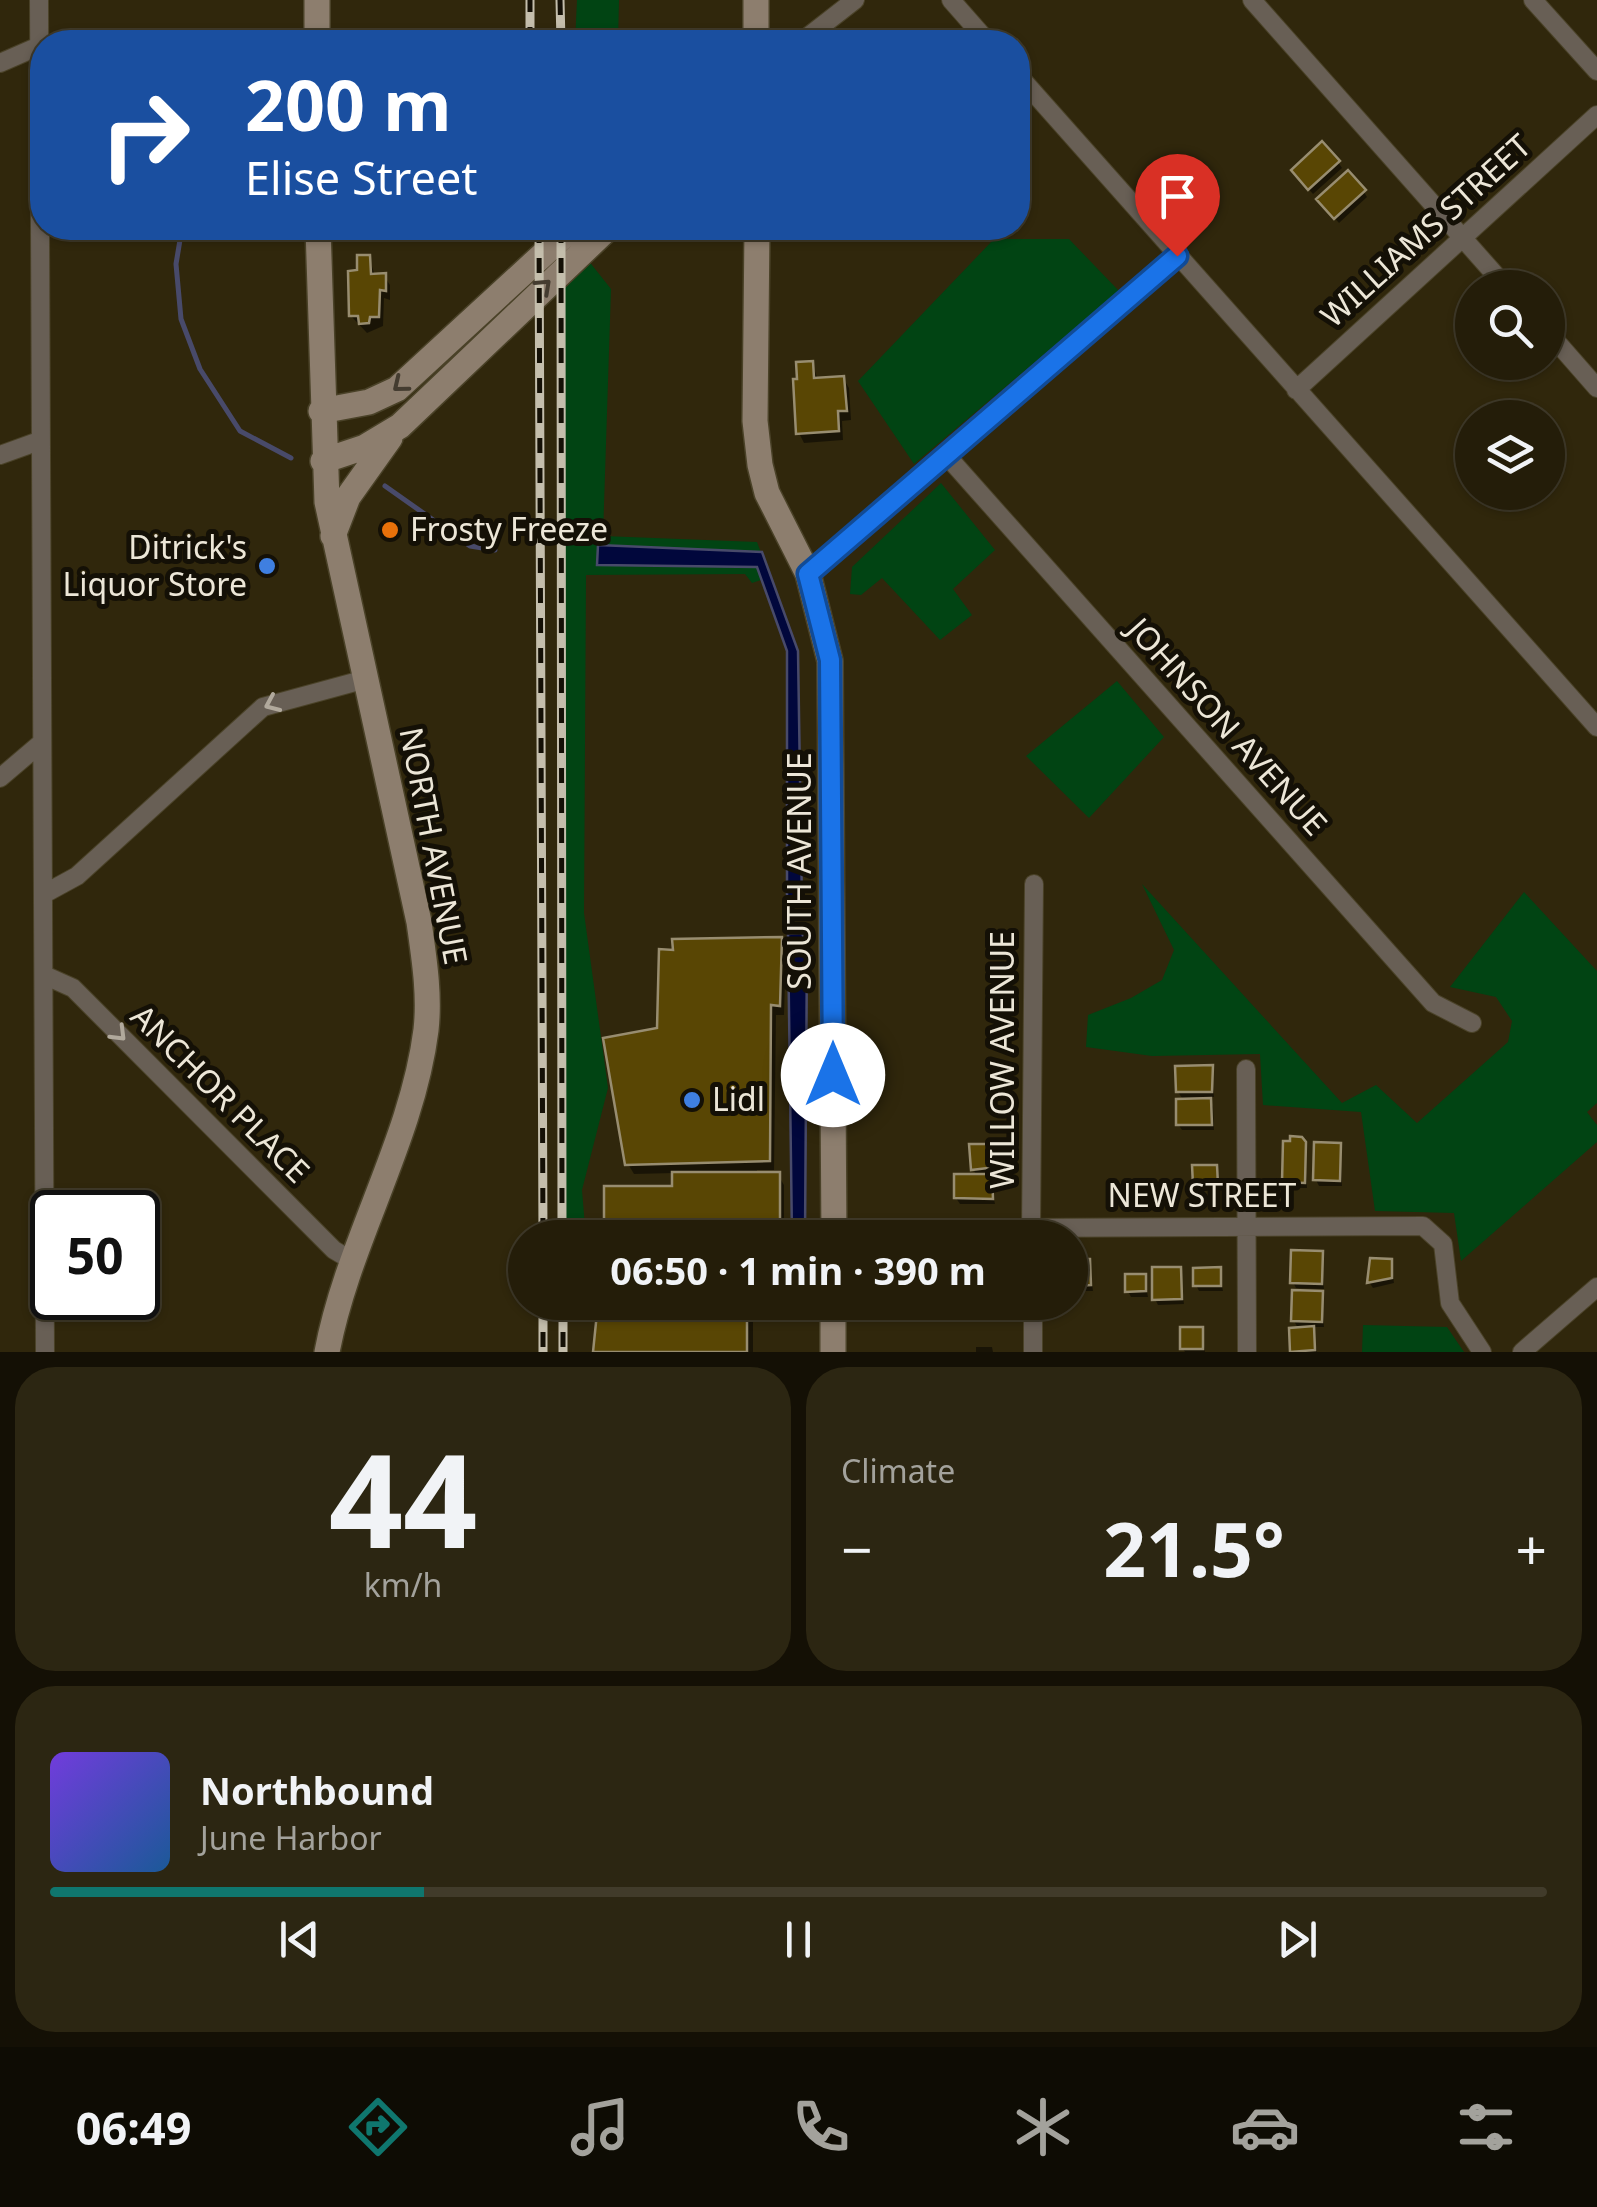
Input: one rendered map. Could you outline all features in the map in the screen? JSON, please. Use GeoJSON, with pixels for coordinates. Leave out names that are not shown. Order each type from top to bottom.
{"type":"FeatureCollection","features":[{"type":"Feature","properties":{"kind":"main road"},"geometry":{"type":"LineString","coordinates":[[317,0],[317,30]]}},
{"type":"Feature","properties":{"kind":"main road"},"geometry":{"type":"LineString","coordinates":[[756,0],[756,30]]}},
{"type":"Feature","properties":{"kind":"main road","name":"NORTH AVENUE"},"geometry":{"type":"LineString","coordinates":[[318,240],[323,462],[332,537],[419,922],[426,1025],[409,1103],[351,1260],[327,1352]]}},
{"type":"Feature","properties":{"kind":"main road"},"geometry":{"type":"LineString","coordinates":[[321,411],[369,402],[397,389],[559,240]]}},
{"type":"Feature","properties":{"kind":"main road"},"geometry":{"type":"LineString","coordinates":[[332,537],[358,479],[400,426],[595,240]]}},
{"type":"Feature","properties":{"kind":"main road","name":"SOUTH AVENUE"},"geometry":{"type":"LineString","coordinates":[[756,240],[755,422],[760,465],[778,514],[808,574],[830,660],[834,1220]]}},
{"type":"Feature","properties":{"kind":"main road"},"geometry":{"type":"LineString","coordinates":[[323,462],[365,447],[400,426]]}},
{"type":"Feature","properties":{"kind":"main road"},"geometry":{"type":"LineString","coordinates":[[833,1320],[833,1352]]}},
{"type":"Feature","properties":{"kind":"street"},"geometry":{"type":"LineString","coordinates":[[39,0],[39,30]]}},
{"type":"Feature","properties":{"kind":"street"},"geometry":{"type":"LineString","coordinates":[[816,30],[855,0]]}},
{"type":"Feature","properties":{"kind":"street"},"geometry":{"type":"LineString","coordinates":[[951,0],[977,30]]}},
{"type":"Feature","properties":{"kind":"street"},"geometry":{"type":"LineString","coordinates":[[1252,0],[1491,270]]}},
{"type":"Feature","properties":{"kind":"street"},"geometry":{"type":"LineString","coordinates":[[1533,0],[1597,71]]}},
{"type":"Feature","properties":{"kind":"street"},"geometry":{"type":"LineString","coordinates":[[0,63],[30,50]]}},
{"type":"Feature","properties":{"kind":"street"},"geometry":{"type":"LineString","coordinates":[[1030,90],[1597,727]]}},
{"type":"Feature","properties":{"kind":"street","name":"WILLIAMS STREET"},"geometry":{"type":"LineString","coordinates":[[1296,390],[1597,115]]}},
{"type":"Feature","properties":{"kind":"street"},"geometry":{"type":"LineString","coordinates":[[39,240],[45,1352]]}},
{"type":"Feature","properties":{"kind":"street"},"geometry":{"type":"LineString","coordinates":[[808,574],[1177,256]]}},
{"type":"Feature","properties":{"kind":"street"},"geometry":{"type":"LineString","coordinates":[[1565,351],[1597,388]]}},
{"type":"Feature","properties":{"kind":"street"},"geometry":{"type":"LineString","coordinates":[[0,455],[40,442]]}},
{"type":"Feature","properties":{"kind":"street","name":"JOHNSON AVENUE"},"geometry":{"type":"LineString","coordinates":[[947,456],[1432,1003],[1472,1023]]}},
{"type":"Feature","properties":{"kind":"street"},"geometry":{"type":"LineString","coordinates":[[44,894],[76,876],[262,707],[366,679]]}},
{"type":"Feature","properties":{"kind":"street"},"geometry":{"type":"LineString","coordinates":[[0,778],[41,743]]}},
{"type":"Feature","properties":{"kind":"street","name":"WILLOW AVENUE"},"geometry":{"type":"LineString","coordinates":[[1031,1220],[1034,884]]}},
{"type":"Feature","properties":{"kind":"street","name":"ANCHOR PLACE"},"geometry":{"type":"LineString","coordinates":[[44,974],[74,988],[334,1250],[351,1260]]}},
{"type":"Feature","properties":{"kind":"street"},"geometry":{"type":"LineString","coordinates":[[1246,1069],[1247,1352]]}},
{"type":"Feature","properties":{"kind":"street","name":"NEW STREET"},"geometry":{"type":"LineString","coordinates":[[1088,1230],[1405,1224],[1431,1229],[1443,1244],[1450,1303],[1482,1352]]}},
{"type":"Feature","properties":{"kind":"street"},"geometry":{"type":"LineString","coordinates":[[1522,1352],[1597,1287]]}},
{"type":"Feature","properties":{"kind":"street"},"geometry":{"type":"LineString","coordinates":[[1033,1320],[1034,1352]]}},
{"type":"Feature","properties":{"kind":"green space"},"geometry":{"type":"Polygon","coordinates":[[[577,0],[619,0],[618,30],[576,30],[577,0]]]}},
{"type":"Feature","properties":{"kind":"green space"},"geometry":{"type":"Polygon","coordinates":[[[1069,239],[1119,291],[914,464],[858,381],[993,240],[1069,239]]]}},
{"type":"Feature","properties":{"kind":"green space"},"geometry":{"type":"Polygon","coordinates":[[[584,255],[611,289],[603,536],[757,542],[770,577],[752,583],[745,574],[586,575],[584,913],[608,1088],[582,1190],[584,1220],[563,1220],[560,268],[584,255]]]}},
{"type":"Feature","properties":{"kind":"green space"},"geometry":{"type":"Polygon","coordinates":[[[941,483],[995,550],[953,589],[972,615],[940,640],[882,578],[861,595],[850,594],[852,567],[941,483]]]}},
{"type":"Feature","properties":{"kind":"green space"},"geometry":{"type":"Polygon","coordinates":[[[1117,681],[1164,737],[1089,818],[1026,756],[1117,681]]]}},
{"type":"Feature","properties":{"kind":"green space"},"geometry":{"type":"Polygon","coordinates":[[[1142,884],[1342,1103],[1376,1085],[1417,1123],[1508,1042],[1512,1021],[1496,997],[1450,987],[1524,892],[1597,971],[1597,1103],[1587,1112],[1597,1125],[1597,1142],[1461,1261],[1454,1213],[1375,1211],[1361,1112],[1263,1105],[1260,1054],[1152,1056],[1086,1047],[1088,1015],[1131,998],[1162,980],[1174,950],[1142,884]]]}},
{"type":"Feature","properties":{"kind":"green space"},"geometry":{"type":"Polygon","coordinates":[[[1363,1325],[1447,1327],[1464,1352],[1362,1352],[1363,1325]]]}},
{"type":"Feature","properties":{"kind":"shaded area"},"geometry":{"type":"Polygon","coordinates":[[[598,545],[762,552],[798,651],[802,905],[787,905],[787,651],[757,567],[597,565],[598,545]]]}},
{"type":"Feature","properties":{"kind":"shaded area"},"geometry":{"type":"Polygon","coordinates":[[[802,933],[807,947],[805,1220],[792,1220],[788,934],[802,933]]]}},
{"type":"Feature","properties":{"kind":"building"},"geometry":{"type":"Polygon","coordinates":[[[1322,141],[1340,161],[1308,190],[1291,170],[1322,141]]]}},
{"type":"Feature","properties":{"kind":"building"},"geometry":{"type":"Polygon","coordinates":[[[1348,170],[1366,190],[1334,219],[1316,199],[1348,170]]]}},
{"type":"Feature","properties":{"kind":"building"},"geometry":{"type":"Polygon","coordinates":[[[357,255],[370,255],[371,274],[386,273],[386,291],[380,290],[379,317],[370,317],[369,323],[359,324],[358,316],[349,316],[348,271],[357,270],[357,255]]]}},
{"type":"Feature","properties":{"kind":"building"},"geometry":{"type":"Polygon","coordinates":[[[813,361],[814,378],[844,376],[847,411],[838,411],[839,431],[796,434],[796,362],[813,361]]]}},
{"type":"Feature","properties":{"kind":"building","name":"Lidl"},"geometry":{"type":"Polygon","coordinates":[[[782,937],[780,1006],[771,1005],[770,1161],[625,1165],[603,1038],[657,1028],[659,949],[673,950],[672,939],[782,937]]]}},
{"type":"Feature","properties":{"kind":"building"},"geometry":{"type":"Polygon","coordinates":[[[1213,1065],[1212,1092],[1176,1092],[1175,1066],[1213,1065]]]}},
{"type":"Feature","properties":{"kind":"building"},"geometry":{"type":"Polygon","coordinates":[[[1211,1098],[1212,1125],[1176,1125],[1176,1099],[1211,1098]]]}},
{"type":"Feature","properties":{"kind":"building"},"geometry":{"type":"Polygon","coordinates":[[[1290,1136],[1302,1137],[1306,1142],[1305,1183],[1282,1182],[1283,1141],[1290,1141],[1290,1136]]]}},
{"type":"Feature","properties":{"kind":"building"},"geometry":{"type":"Polygon","coordinates":[[[1314,1142],[1341,1143],[1340,1181],[1313,1180],[1314,1142]]]}},
{"type":"Feature","properties":{"kind":"building"},"geometry":{"type":"Polygon","coordinates":[[[969,1144],[997,1144],[997,1167],[971,1170],[969,1144]]]}},
{"type":"Feature","properties":{"kind":"building"},"geometry":{"type":"Polygon","coordinates":[[[1192,1165],[1217,1165],[1218,1185],[1193,1185],[1192,1165]]]}},
{"type":"Feature","properties":{"kind":"building"},"geometry":{"type":"Polygon","coordinates":[[[672,1172],[780,1172],[780,1220],[604,1220],[604,1186],[672,1186],[672,1172]]]}},
{"type":"Feature","properties":{"kind":"building"},"geometry":{"type":"Polygon","coordinates":[[[954,1174],[992,1174],[993,1199],[954,1198],[954,1174]]]}},
{"type":"Feature","properties":{"kind":"building"},"geometry":{"type":"Polygon","coordinates":[[[1291,1250],[1323,1251],[1322,1284],[1290,1283],[1291,1250]]]}},
{"type":"Feature","properties":{"kind":"building"},"geometry":{"type":"Polygon","coordinates":[[[1370,1258],[1392,1259],[1392,1278],[1367,1283],[1370,1258]]]}},
{"type":"Feature","properties":{"kind":"building"},"geometry":{"type":"Polygon","coordinates":[[[1088,1259],[1090,1259],[1088,1285],[1088,1259]]]}},
{"type":"Feature","properties":{"kind":"building"},"geometry":{"type":"Polygon","coordinates":[[[1152,1267],[1181,1267],[1182,1299],[1152,1300],[1152,1267]]]}},
{"type":"Feature","properties":{"kind":"building"},"geometry":{"type":"Polygon","coordinates":[[[1221,1267],[1221,1286],[1193,1286],[1193,1268],[1221,1267]]]}},
{"type":"Feature","properties":{"kind":"building"},"geometry":{"type":"Polygon","coordinates":[[[1125,1274],[1146,1274],[1146,1291],[1125,1292],[1125,1274]]]}},
{"type":"Feature","properties":{"kind":"building"},"geometry":{"type":"Polygon","coordinates":[[[1292,1290],[1323,1291],[1322,1322],[1291,1321],[1292,1290]]]}},
{"type":"Feature","properties":{"kind":"building"},"geometry":{"type":"Polygon","coordinates":[[[596,1320],[747,1320],[747,1352],[593,1352],[596,1320]]]}},
{"type":"Feature","properties":{"kind":"building"},"geometry":{"type":"Polygon","coordinates":[[[1314,1326],[1315,1350],[1290,1352],[1289,1328],[1314,1326]]]}},
{"type":"Feature","properties":{"kind":"building"},"geometry":{"type":"Polygon","coordinates":[[[1180,1327],[1203,1327],[1203,1349],[1180,1349],[1180,1327]]]}},
{"type":"Feature","properties":{"kind":"waterway"},"geometry":{"type":"LineString","coordinates":[[180,240],[176,264],[181,319],[200,369],[240,431],[291,458]]}},
{"type":"Feature","properties":{"kind":"waterway"},"geometry":{"type":"LineString","coordinates":[[385,486],[470,546],[495,550]]}},
{"type":"Feature","properties":{"kind":"railway"},"geometry":{"type":"LineString","coordinates":[[530,0],[530,30]]}},
{"type":"Feature","properties":{"kind":"railway"},"geometry":{"type":"LineString","coordinates":[[560,0],[561,30]]}},
{"type":"Feature","properties":{"kind":"railway"},"geometry":{"type":"LineString","coordinates":[[539,240],[543,1220]]}},
{"type":"Feature","properties":{"kind":"railway"},"geometry":{"type":"LineString","coordinates":[[561,240],[562,1220]]}},
{"type":"Feature","properties":{"kind":"railway"},"geometry":{"type":"LineString","coordinates":[[543,1320],[543,1352]]}},
{"type":"Feature","properties":{"kind":"railway"},"geometry":{"type":"LineString","coordinates":[[563,1320],[563,1352]]}},
{"type":"Feature","properties":{"kind":"place","name":"Frosty Freeze"},"geometry":{"type":"Point","coordinates":[390,530]}},
{"type":"Feature","properties":{"kind":"place","name":"Ditrick's Liquor Store"},"geometry":{"type":"Point","coordinates":[267,566]}},
{"type":"Feature","properties":{"kind":"place","name":"Lidl"},"geometry":{"type":"Point","coordinates":[692,1100]}},
{"type":"Feature","properties":{"kind":"route"},"geometry":{"type":"LineString","coordinates":[[833,1075],[830,660],[808,574],[836,554],[1177,256]]}}]}
